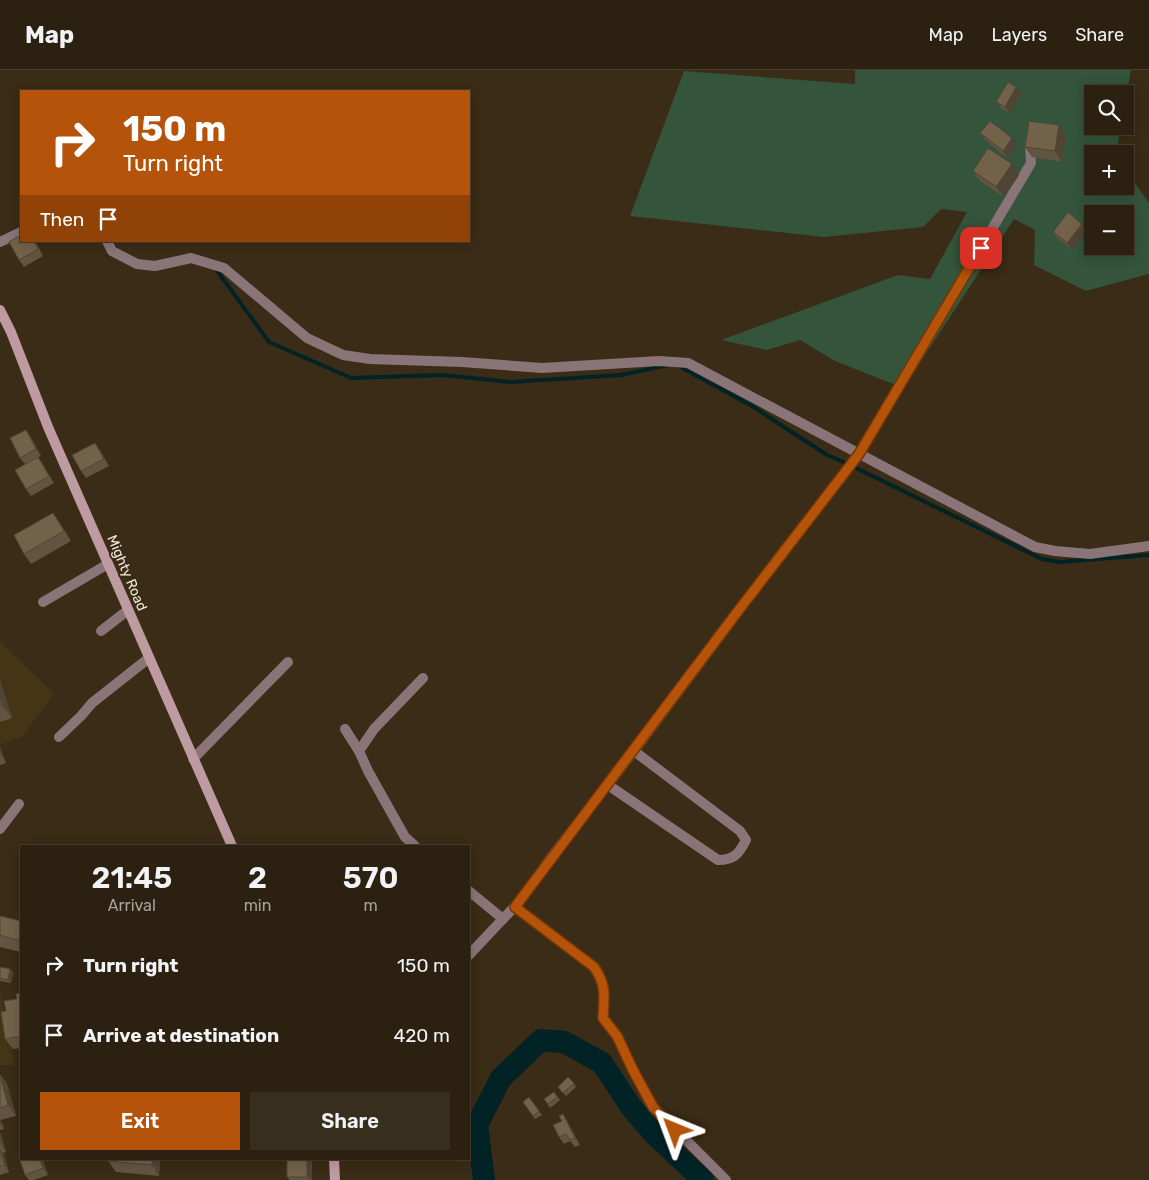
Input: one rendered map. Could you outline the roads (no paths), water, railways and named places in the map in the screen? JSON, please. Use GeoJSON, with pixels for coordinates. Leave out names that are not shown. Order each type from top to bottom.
{"type":"FeatureCollection","features":[{"type":"Feature","properties":{"kind":"street"},"geometry":{"type":"LineString","coordinates":[[470,954],[515,907],[859,454],[1031,163],[1030,144],[1027,139]]}},
{"type":"Feature","properties":{"kind":"street"},"geometry":{"type":"LineString","coordinates":[[0,242],[20,232]]}},
{"type":"Feature","properties":{"kind":"street"},"geometry":{"type":"LineString","coordinates":[[108,242],[112,251],[137,264],[154,266],[191,258],[224,268],[307,338],[343,355],[370,359],[462,362],[542,368],[659,360],[688,363],[1034,547],[1090,554],[1149,546]]}},
{"type":"Feature","properties":{"kind":"street","name":"Mighty Road"},"geometry":{"type":"LineString","coordinates":[[0,310],[11,332],[48,427],[232,845]]}},
{"type":"Feature","properties":{"kind":"street"},"geometry":{"type":"LineString","coordinates":[[43,602],[108,564]]}},
{"type":"Feature","properties":{"kind":"street"},"geometry":{"type":"LineString","coordinates":[[101,631],[128,610]]}},
{"type":"Feature","properties":{"kind":"street"},"geometry":{"type":"LineString","coordinates":[[59,737],[92,703],[149,658]]}},
{"type":"Feature","properties":{"kind":"street"},"geometry":{"type":"LineString","coordinates":[[193,760],[288,662]]}},
{"type":"Feature","properties":{"kind":"street"},"geometry":{"type":"LineString","coordinates":[[359,751],[374,730],[423,678]]}},
{"type":"Feature","properties":{"kind":"street"},"geometry":{"type":"LineString","coordinates":[[345,729],[359,751],[405,837],[414,845]]}},
{"type":"Feature","properties":{"kind":"street"},"geometry":{"type":"LineString","coordinates":[[608,785],[718,860],[728,860],[739,854],[746,840],[740,831],[634,751]]}},
{"type":"Feature","properties":{"kind":"street"},"geometry":{"type":"LineString","coordinates":[[0,829],[19,804]]}},
{"type":"Feature","properties":{"kind":"street"},"geometry":{"type":"LineString","coordinates":[[470,892],[503,919]]}},
{"type":"Feature","properties":{"kind":"street"},"geometry":{"type":"LineString","coordinates":[[515,907],[594,967],[602,978],[606,999],[603,1018],[617,1036],[653,1107],[726,1180]]}},
{"type":"Feature","properties":{"kind":"street"},"geometry":{"type":"LineString","coordinates":[[334,1160],[335,1180]]}},
{"type":"Feature","properties":{"kind":"waterway"},"geometry":{"type":"LineString","coordinates":[[215,268],[269,342],[351,378],[442,375],[511,382],[621,375],[668,365]]}},
{"type":"Feature","properties":{"kind":"waterway"},"geometry":{"type":"LineString","coordinates":[[677,365],[752,406],[827,455],[846,463]]}},
{"type":"Feature","properties":{"kind":"waterway"},"geometry":{"type":"LineString","coordinates":[[854,467],[1042,559],[1060,562],[1149,555]]}},
{"type":"Feature","properties":{"kind":"waterway"},"geometry":{"type":"LineString","coordinates":[[484,1180],[477,1125],[501,1078],[541,1040],[564,1042],[602,1063],[631,1107],[655,1135],[703,1180]]}}]}
